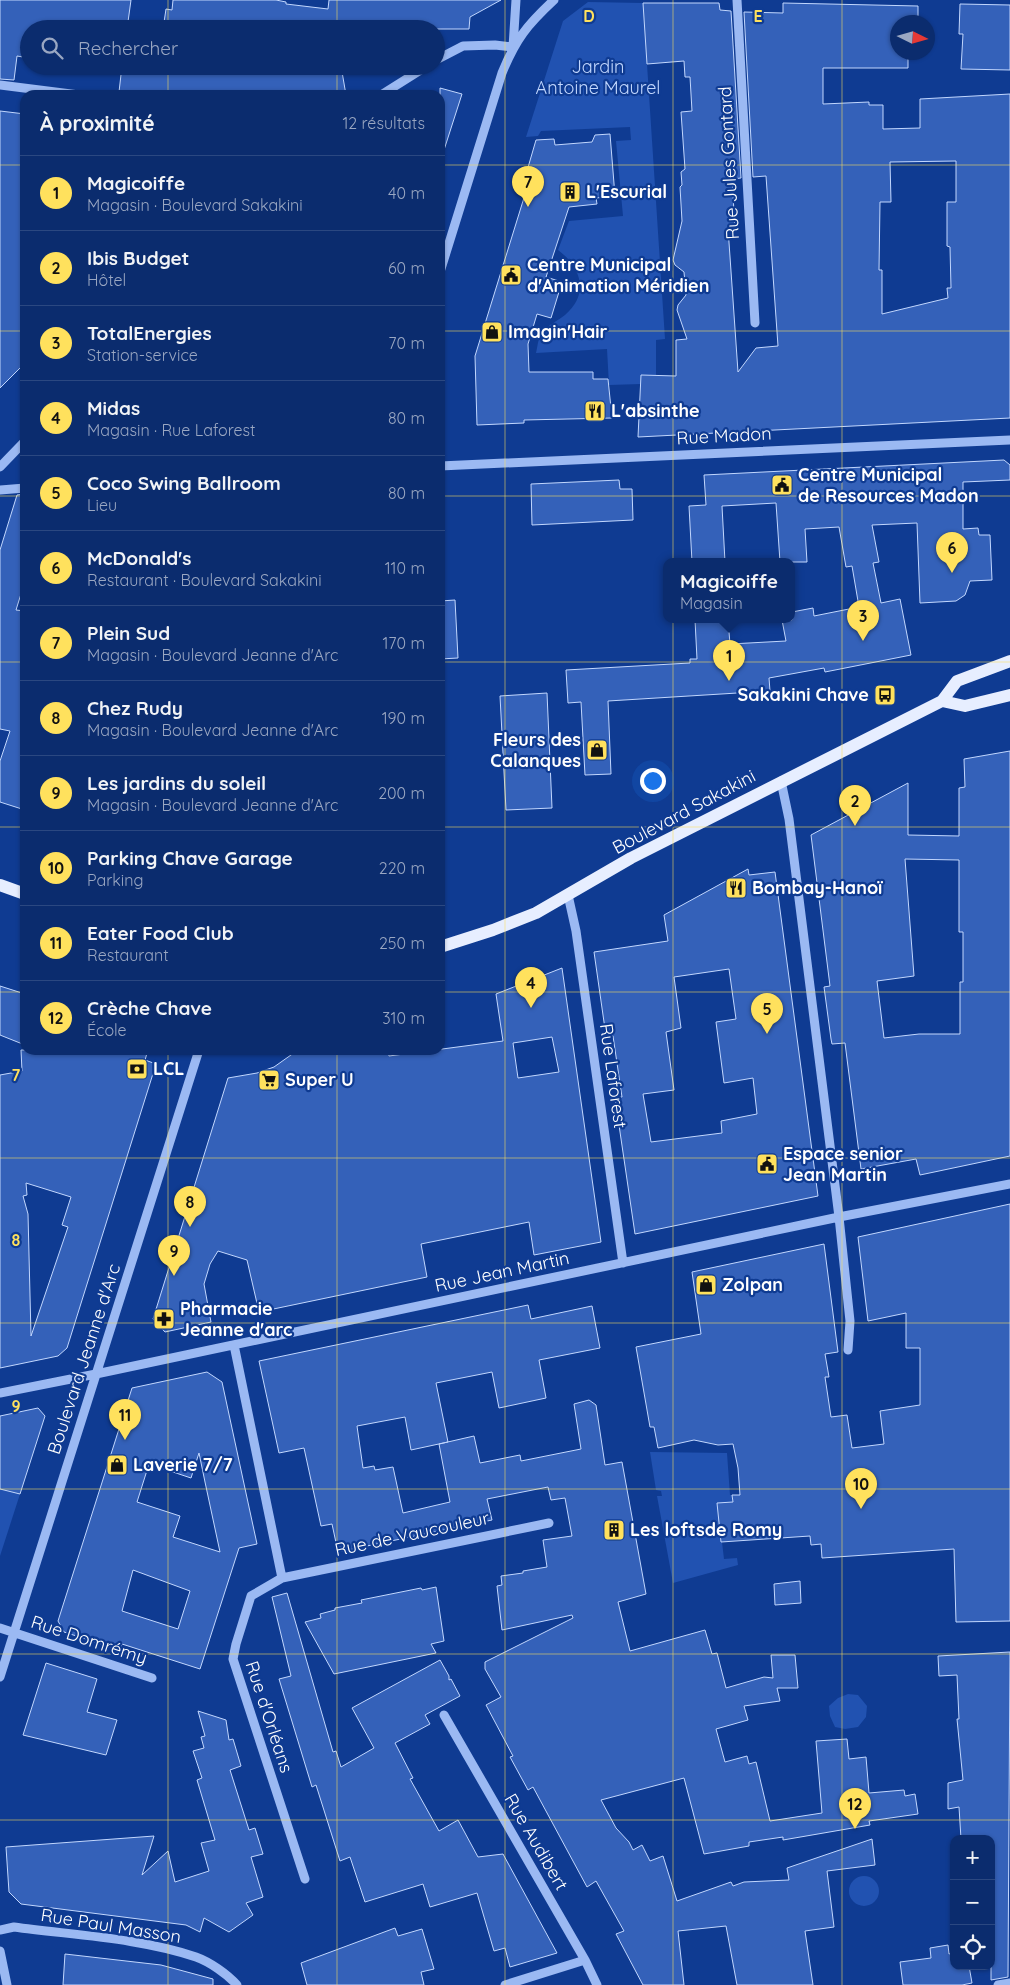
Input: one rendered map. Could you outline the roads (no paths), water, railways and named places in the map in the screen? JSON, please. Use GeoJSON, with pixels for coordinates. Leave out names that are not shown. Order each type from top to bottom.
{"type":"FeatureCollection","features":[{"type":"Feature","properties":{"kind":"main road","name":"Boulevard Sakakini"},"geometry":{"type":"LineString","coordinates":[[445,945],[494,930],[536,913],[631,858],[942,701],[957,681],[1010,661]]}},
{"type":"Feature","properties":{"kind":"main road"},"geometry":{"type":"LineString","coordinates":[[942,701],[966,706],[1010,695]]}},
{"type":"Feature","properties":{"kind":"main road"},"geometry":{"type":"LineString","coordinates":[[0,885],[20,892]]}},
{"type":"Feature","properties":{"kind":"street"},"geometry":{"type":"LineString","coordinates":[[513,47],[516,0]]}},
{"type":"Feature","properties":{"kind":"street"},"geometry":{"type":"LineString","coordinates":[[445,256],[502,73],[513,47],[532,21],[554,0]]}},
{"type":"Feature","properties":{"kind":"street","name":"Rue Jules Gontard"},"geometry":{"type":"LineString","coordinates":[[737,0],[755,323]]}},
{"type":"Feature","properties":{"kind":"street"},"geometry":{"type":"LineString","coordinates":[[445,55],[463,46],[495,45],[513,47]]}},
{"type":"Feature","properties":{"kind":"street"},"geometry":{"type":"LineString","coordinates":[[389,90],[413,75]]}},
{"type":"Feature","properties":{"kind":"street"},"geometry":{"type":"LineString","coordinates":[[0,85],[40,90]]}},
{"type":"Feature","properties":{"kind":"street","name":"Rue Madon"},"geometry":{"type":"LineString","coordinates":[[445,466],[1010,440]]}},
{"type":"Feature","properties":{"kind":"street"},"geometry":{"type":"LineString","coordinates":[[0,467],[20,446]]}},
{"type":"Feature","properties":{"kind":"street"},"geometry":{"type":"LineString","coordinates":[[0,490],[20,488]]}},
{"type":"Feature","properties":{"kind":"street"},"geometry":{"type":"LineString","coordinates":[[781,781],[789,819],[839,1217],[850,1321],[848,1350]]}},
{"type":"Feature","properties":{"kind":"street","name":"Rue Laforest"},"geometry":{"type":"LineString","coordinates":[[568,895],[576,932],[623,1263]]}},
{"type":"Feature","properties":{"kind":"street","name":"Boulevard Jeanne d'Arc"},"geometry":{"type":"LineString","coordinates":[[0,1677],[197,1055]]}},
{"type":"Feature","properties":{"kind":"street","name":"Rue Jean Martin"},"geometry":{"type":"LineString","coordinates":[[0,1392],[96,1374],[839,1217],[1010,1184]]}},
{"type":"Feature","properties":{"kind":"street"},"geometry":{"type":"LineString","coordinates":[[234,1345],[282,1578]]}},
{"type":"Feature","properties":{"kind":"street","name":"Rue de Vaucouleur"},"geometry":{"type":"LineString","coordinates":[[282,1578],[549,1523]]}},
{"type":"Feature","properties":{"kind":"street","name":"Rue d'Orléans"},"geometry":{"type":"LineString","coordinates":[[282,1578],[251,1596],[233,1659],[305,1879]]}},
{"type":"Feature","properties":{"kind":"street","name":"Rue Domrémy"},"geometry":{"type":"LineString","coordinates":[[0,1628],[152,1678]]}},
{"type":"Feature","properties":{"kind":"street","name":"Rue Audibert"},"geometry":{"type":"LineString","coordinates":[[444,1715],[585,1960],[597,1985]]}},
{"type":"Feature","properties":{"kind":"street","name":"Rue Paul Masson"},"geometry":{"type":"LineString","coordinates":[[0,1930],[14,1927],[131,1942],[163,1949],[198,1958],[229,1977],[237,1985]]}},
{"type":"Feature","properties":{"kind":"street"},"geometry":{"type":"LineString","coordinates":[[0,1951],[7,1985]]}},
{"type":"Feature","properties":{"kind":"street"},"geometry":{"type":"LineString","coordinates":[[505,1985],[585,1960]]}},
{"type":"Feature","properties":{"kind":"street"},"geometry":{"type":"LineString","coordinates":[[998,1985],[1010,1983]]}},
{"type":"Feature","properties":{"kind":"place","name":"L'Escurial"},"geometry":{"type":"Point","coordinates":[570,192]}},
{"type":"Feature","properties":{"kind":"place","name":"Plein Sud"},"geometry":{"type":"Point","coordinates":[528,207]}},
{"type":"Feature","properties":{"kind":"place","name":"Centre Municipal d'Animation Méridien"},"geometry":{"type":"Point","coordinates":[511,275]}},
{"type":"Feature","properties":{"kind":"place","name":"Imagin'Hair"},"geometry":{"type":"Point","coordinates":[492,332]}},
{"type":"Feature","properties":{"kind":"place","name":"L'absinthe"},"geometry":{"type":"Point","coordinates":[595,411]}},
{"type":"Feature","properties":{"kind":"place","name":"Centre Municipal de Resources Madon"},"geometry":{"type":"Point","coordinates":[782,485]}},
{"type":"Feature","properties":{"kind":"place","name":"McDonald's"},"geometry":{"type":"Point","coordinates":[952,573]}},
{"type":"Feature","properties":{"kind":"place","name":"TotalEnergies"},"geometry":{"type":"Point","coordinates":[863,641]}},
{"type":"Feature","properties":{"kind":"place","name":"Magicoiffe"},"geometry":{"type":"Point","coordinates":[729,681]}},
{"type":"Feature","properties":{"kind":"place","name":"Sakakini Chave"},"geometry":{"type":"Point","coordinates":[885,695]}},
{"type":"Feature","properties":{"kind":"place","name":"Fleurs des Calanques"},"geometry":{"type":"Point","coordinates":[597,750]}},
{"type":"Feature","properties":{"kind":"place","name":"Ibis Budget"},"geometry":{"type":"Point","coordinates":[855,826]}},
{"type":"Feature","properties":{"kind":"place","name":"Bombay-Hanoï"},"geometry":{"type":"Point","coordinates":[736,888]}},
{"type":"Feature","properties":{"kind":"place","name":"Midas"},"geometry":{"type":"Point","coordinates":[531,1008]}},
{"type":"Feature","properties":{"kind":"place","name":"Coco Swing Ballroom"},"geometry":{"type":"Point","coordinates":[767,1034]}},
{"type":"Feature","properties":{"kind":"place","name":"LCL"},"geometry":{"type":"Point","coordinates":[137,1069]}},
{"type":"Feature","properties":{"kind":"place","name":"Super U"},"geometry":{"type":"Point","coordinates":[269,1080]}},
{"type":"Feature","properties":{"kind":"place","name":"Espace senior Jean Martin"},"geometry":{"type":"Point","coordinates":[767,1164]}},
{"type":"Feature","properties":{"kind":"place","name":"Chez Rudy"},"geometry":{"type":"Point","coordinates":[190,1227]}},
{"type":"Feature","properties":{"kind":"place","name":"Les jardins du soleil"},"geometry":{"type":"Point","coordinates":[174,1276]}},
{"type":"Feature","properties":{"kind":"place","name":"Zolpan"},"geometry":{"type":"Point","coordinates":[706,1285]}},
{"type":"Feature","properties":{"kind":"place","name":"Pharmacie Jeanne d'arc"},"geometry":{"type":"Point","coordinates":[164,1319]}},
{"type":"Feature","properties":{"kind":"place","name":"Eater Food Club"},"geometry":{"type":"Point","coordinates":[125,1440]}},
{"type":"Feature","properties":{"kind":"place","name":"Laverie 7/7"},"geometry":{"type":"Point","coordinates":[117,1465]}},
{"type":"Feature","properties":{"kind":"place","name":"Parking Chave Garage"},"geometry":{"type":"Point","coordinates":[861,1509]}},
{"type":"Feature","properties":{"kind":"place","name":"Les loftsde Romy"},"geometry":{"type":"Point","coordinates":[614,1530]}},
{"type":"Feature","properties":{"kind":"place","name":"Crèche Chave"},"geometry":{"type":"Point","coordinates":[855,1829]}},
{"type":"Feature","properties":{"kind":"park label","name":"Jardin Antoine Maurel"},"geometry":{"type":"Point","coordinates":[598,77]}}]}
